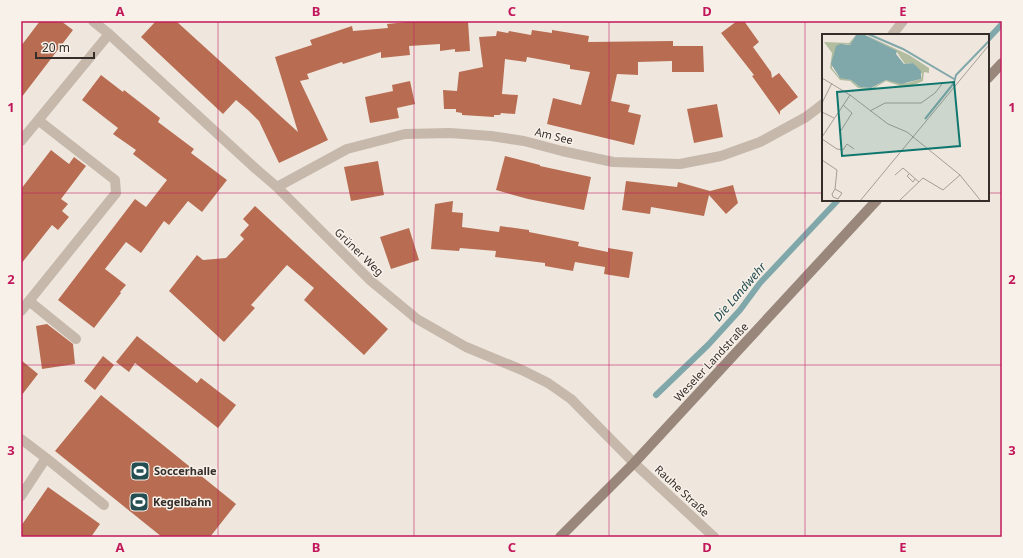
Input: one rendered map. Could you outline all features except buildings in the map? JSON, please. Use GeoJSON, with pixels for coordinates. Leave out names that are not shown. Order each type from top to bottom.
{"type":"FeatureCollection","features":[{"type":"Feature","properties":{"kind":"main road"},"geometry":{"type":"LineString","coordinates":[[989,77],[1002,63]]}},
{"type":"Feature","properties":{"kind":"main road","name":"Weseler Landstraße"},"geometry":{"type":"LineString","coordinates":[[560,537],[634,463],[876,201]]}},
{"type":"Feature","properties":{"kind":"street","name":"Grüner Weg"},"geometry":{"type":"LineString","coordinates":[[93,21],[277,187],[371,281],[417,318],[466,347],[522,370],[548,383],[571,399],[634,463]]}},
{"type":"Feature","properties":{"kind":"street"},"geometry":{"type":"LineString","coordinates":[[893,34],[903,21]]}},
{"type":"Feature","properties":{"kind":"street"},"geometry":{"type":"LineString","coordinates":[[21,141],[109,34]]}},
{"type":"Feature","properties":{"kind":"street","name":"Am See"},"geometry":{"type":"LineString","coordinates":[[277,187],[347,149],[405,134],[450,133],[491,136],[524,141],[613,162],[680,164],[721,156],[760,142],[806,117],[822,105]]}},
{"type":"Feature","properties":{"kind":"street"},"geometry":{"type":"LineString","coordinates":[[38,120],[115,180],[116,193],[24,303],[76,338]]}},
{"type":"Feature","properties":{"kind":"street"},"geometry":{"type":"LineString","coordinates":[[21,438],[104,505]]}},
{"type":"Feature","properties":{"kind":"street"},"geometry":{"type":"LineString","coordinates":[[21,496],[46,458]]}},
{"type":"Feature","properties":{"kind":"street","name":"Rauhe Straße"},"geometry":{"type":"LineString","coordinates":[[634,463],[714,537]]}},
{"type":"Feature","properties":{"kind":"waterway","name":"Die Landwehr"},"geometry":{"type":"LineString","coordinates":[[989,38],[1002,24]]}},
{"type":"Feature","properties":{"kind":"waterway","name":"Die Landwehr"},"geometry":{"type":"LineString","coordinates":[[656,395],[708,345],[740,310],[760,283],[837,201]]}},
{"type":"Feature","properties":{"kind":"place","name":"Soccerhalle"},"geometry":{"type":"Point","coordinates":[140,471]}},
{"type":"Feature","properties":{"kind":"place","name":"Kegelbahn"},"geometry":{"type":"Point","coordinates":[139,502]}}]}
